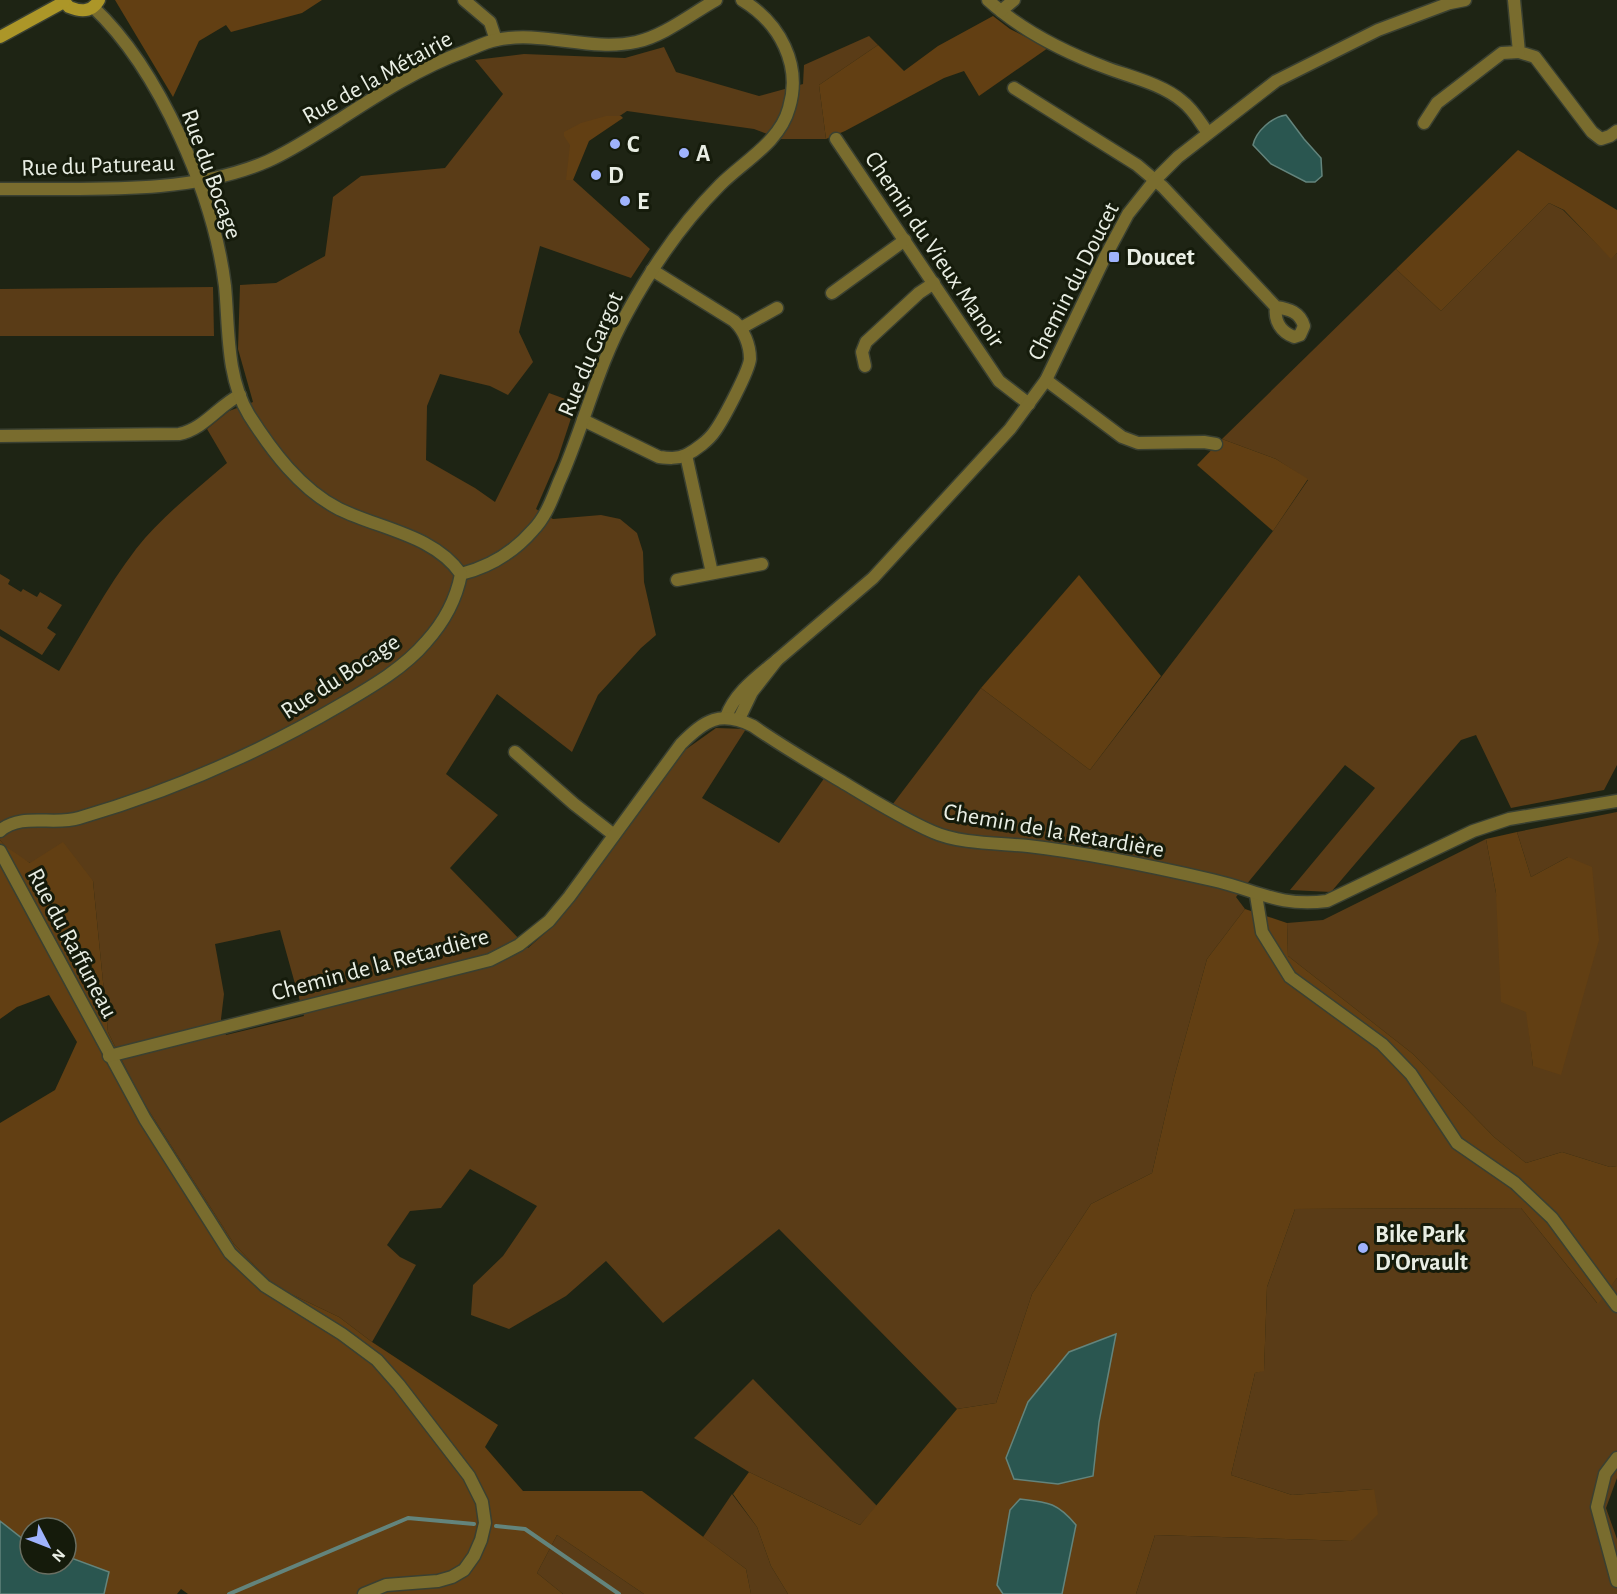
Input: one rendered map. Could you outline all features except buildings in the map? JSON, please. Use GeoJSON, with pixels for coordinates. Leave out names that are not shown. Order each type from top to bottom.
{"type":"FeatureCollection","features":[{"type":"Feature","properties":{"kind":"main road"},"geometry":{"type":"LineString","coordinates":[[0,37],[64,1],[77,11],[84,11],[96,4]]}},
{"type":"Feature","properties":{"kind":"street"},"geometry":{"type":"LineString","coordinates":[[464,0],[489,22],[496,40]]}},
{"type":"Feature","properties":{"kind":"street","name":"Rue de la Métairie"},"geometry":{"type":"LineString","coordinates":[[197,180],[235,173],[269,160],[299,145],[451,56],[496,40],[523,38],[618,44],[636,42],[654,36],[716,0]]}},
{"type":"Feature","properties":{"kind":"street","name":"Rue du Gargot"},"geometry":{"type":"LineString","coordinates":[[461,574],[478,570],[496,561],[534,529],[551,501],[567,466],[603,364],[625,315],[652,270],[683,228],[721,184],[776,134],[788,114],[793,66],[785,45],[754,7],[742,0]]}},
{"type":"Feature","properties":{"kind":"street"},"geometry":{"type":"LineString","coordinates":[[988,0],[1017,23],[1046,40],[1091,62],[1155,86],[1182,100],[1208,133]]}},
{"type":"Feature","properties":{"kind":"street"},"geometry":{"type":"LineString","coordinates":[[1001,11],[1014,0]]}},
{"type":"Feature","properties":{"kind":"street","name":"Chemin du Doucet"},"geometry":{"type":"LineString","coordinates":[[726,717],[732,702],[747,685],[873,578],[1010,429],[1046,380],[1123,223],[1155,180],[1178,157],[1276,81],[1378,30],[1464,0]]}},
{"type":"Feature","properties":{"kind":"street"},"geometry":{"type":"LineString","coordinates":[[1514,0],[1519,52]]}},
{"type":"Feature","properties":{"kind":"street","name":"Rue du Bocage"},"geometry":{"type":"LineString","coordinates":[[0,831],[18,821],[74,820],[127,804],[212,772],[290,734],[369,688],[404,663],[425,644],[444,620],[458,593],[461,574],[453,563],[436,549],[338,508],[314,494],[270,447],[240,395],[228,336],[225,286],[220,255],[212,220],[197,180],[170,115],[154,85],[125,41],[96,4]]}},
{"type":"Feature","properties":{"kind":"street"},"geometry":{"type":"LineString","coordinates":[[1424,123],[1437,103],[1502,53],[1519,52],[1536,57],[1592,132],[1601,139],[1617,131]]}},
{"type":"Feature","properties":{"kind":"street"},"geometry":{"type":"LineString","coordinates":[[1014,88],[1137,165],[1155,180],[1276,307]]}},
{"type":"Feature","properties":{"kind":"street","name":"Chemin du Vieux Manoir"},"geometry":{"type":"LineString","coordinates":[[836,139],[999,381],[1029,404]]}},
{"type":"Feature","properties":{"kind":"street","name":"Rue du Patureau"},"geometry":{"type":"LineString","coordinates":[[0,189],[171,185],[197,180]]}},
{"type":"Feature","properties":{"kind":"street"},"geometry":{"type":"LineString","coordinates":[[832,293],[905,240]]}},
{"type":"Feature","properties":{"kind":"street"},"geometry":{"type":"LineString","coordinates":[[583,420],[659,457],[672,459],[686,456],[715,431],[747,370],[750,358],[741,328],[734,321],[652,270]]}},
{"type":"Feature","properties":{"kind":"street"},"geometry":{"type":"LineString","coordinates":[[865,366],[862,352],[866,342],[934,283]]}},
{"type":"Feature","properties":{"kind":"street"},"geometry":{"type":"LineString","coordinates":[[741,328],[777,308]]}},
{"type":"Feature","properties":{"kind":"street"},"geometry":{"type":"LineString","coordinates":[[1046,380],[1122,437],[1138,443],[1204,442],[1216,444]]}},
{"type":"Feature","properties":{"kind":"street"},"geometry":{"type":"LineString","coordinates":[[0,436],[179,434],[192,431],[229,400],[240,395]]}},
{"type":"Feature","properties":{"kind":"street"},"geometry":{"type":"LineString","coordinates":[[686,456],[712,573]]}},
{"type":"Feature","properties":{"kind":"street"},"geometry":{"type":"LineString","coordinates":[[677,580],[762,564]]}},
{"type":"Feature","properties":{"kind":"street","name":"Chemin du Doucet"},"geometry":{"type":"LineString","coordinates":[[739,719],[752,692],[777,660]]}},
{"type":"Feature","properties":{"kind":"street","name":"Chemin de la Retardière"},"geometry":{"type":"LineString","coordinates":[[109,1056],[490,960],[519,945],[549,921],[570,897],[681,744],[703,724],[716,718],[739,719],[885,807],[934,833],[949,838],[1030,847],[1151,866],[1218,881],[1287,902],[1327,901],[1473,831],[1509,819],[1617,801]]}},
{"type":"Feature","properties":{"kind":"street"},"geometry":{"type":"LineString","coordinates":[[515,752],[574,804],[614,835]]}},
{"type":"Feature","properties":{"kind":"street","name":"Rue du Raffuneau"},"geometry":{"type":"LineString","coordinates":[[0,851],[145,1119],[230,1253],[265,1287],[342,1334],[377,1360],[469,1476],[482,1502],[485,1523],[481,1540],[464,1570],[438,1581],[386,1585],[364,1594]]}},
{"type":"Feature","properties":{"kind":"street"},"geometry":{"type":"LineString","coordinates":[[1256,894],[1262,932],[1290,977],[1382,1044],[1411,1074],[1457,1143],[1515,1183],[1552,1218],[1617,1306]]}},
{"type":"Feature","properties":{"kind":"street"},"geometry":{"type":"LineString","coordinates":[[1617,1458],[1605,1474],[1597,1507],[1617,1581]]}},
{"type":"Feature","properties":{"kind":"shaded area"},"geometry":{"type":"Polygon","coordinates":[[[115,0],[322,0],[302,13],[231,32],[226,25],[199,41],[173,97],[115,0]]]}},
{"type":"Feature","properties":{"kind":"shaded area"},"geometry":{"type":"Polygon","coordinates":[[[993,16],[1010,29],[1048,48],[979,96],[964,71],[944,78],[826,139],[819,85],[878,45],[904,71],[938,46],[993,16]]]}},
{"type":"Feature","properties":{"kind":"shaded area"},"geometry":{"type":"Polygon","coordinates":[[[869,36],[878,45],[819,85],[826,139],[780,139],[754,129],[627,111],[586,139],[570,177],[650,249],[631,278],[540,246],[519,332],[533,362],[508,395],[490,386],[440,374],[427,406],[426,460],[495,502],[549,393],[576,403],[558,458],[536,509],[553,519],[601,515],[620,519],[637,533],[643,552],[644,582],[656,635],[598,695],[572,752],[497,694],[446,774],[498,815],[450,868],[528,948],[552,927],[685,750],[716,728],[746,729],[702,798],[779,843],[825,777],[886,813],[981,688],[1090,770],[1273,531],[1308,480],[1276,459],[1222,439],[1396,269],[1441,311],[1549,203],[1563,210],[1611,258],[1617,253],[1617,765],[1604,790],[1511,808],[1476,735],[1461,740],[1331,892],[1290,890],[1375,788],[1345,765],[1236,897],[1245,909],[1207,959],[1174,1078],[1152,1173],[1091,1204],[1032,1294],[996,1403],[957,1409],[779,1229],[663,1323],[606,1261],[566,1296],[509,1329],[471,1315],[473,1285],[503,1256],[537,1206],[470,1169],[441,1208],[410,1211],[387,1245],[400,1257],[416,1265],[372,1342],[339,1317],[274,1286],[234,1244],[140,1097],[108,1032],[93,881],[30,863],[19,857],[0,840],[0,636],[59,671],[105,593],[136,549],[168,514],[227,463],[207,429],[229,411],[253,402],[238,349],[240,285],[276,283],[325,256],[333,197],[361,176],[445,168],[503,94],[475,60],[524,54],[625,58],[664,47],[676,72],[759,96],[803,84],[804,65],[869,36]],[[280,930],[215,944],[224,994],[221,1019],[226,1035],[304,1016],[280,930]]]}},
{"type":"Feature","properties":{"kind":"shaded area"},"geometry":{"type":"Polygon","coordinates":[[[606,116],[623,118],[589,141],[573,180],[566,180],[570,145],[564,132],[581,123],[606,116]]]}},
{"type":"Feature","properties":{"kind":"shaded area"},"geometry":{"type":"Polygon","coordinates":[[[1518,150],[1617,210],[1617,253],[1611,259],[1564,210],[1549,203],[1441,311],[1396,269],[1518,150]]]}},
{"type":"Feature","properties":{"kind":"shaded area"},"geometry":{"type":"Polygon","coordinates":[[[213,287],[214,336],[0,336],[0,289],[213,287]]]}},
{"type":"Feature","properties":{"kind":"shaded area"},"geometry":{"type":"Polygon","coordinates":[[[1222,439],[1276,459],[1308,479],[1273,531],[1197,465],[1222,439]]]}},
{"type":"Feature","properties":{"kind":"shaded area"},"geometry":{"type":"Polygon","coordinates":[[[0,574],[10,580],[8,584],[21,592],[23,589],[37,597],[40,592],[62,605],[47,628],[56,634],[42,655],[0,629],[0,574]]]}},
{"type":"Feature","properties":{"kind":"shaded area"},"geometry":{"type":"Polygon","coordinates":[[[1079,575],[1161,676],[1090,770],[981,688],[1079,575]]]}},
{"type":"Feature","properties":{"kind":"shaded area"},"geometry":{"type":"Polygon","coordinates":[[[1617,812],[1617,1166],[1610,1167],[1562,1152],[1526,1163],[1494,1137],[1413,1054],[1288,956],[1287,923],[1323,920],[1486,839],[1496,893],[1527,1012],[1533,1066],[1568,857],[1531,877],[1517,832],[1617,812]]]}},
{"type":"Feature","properties":{"kind":"shaded area"},"geometry":{"type":"Polygon","coordinates":[[[1517,832],[1531,877],[1568,857],[1592,867],[1599,940],[1561,1075],[1533,1066],[1526,1012],[1501,1002],[1496,893],[1486,839],[1517,832]]]}},
{"type":"Feature","properties":{"kind":"shaded area"},"geometry":{"type":"Polygon","coordinates":[[[0,840],[30,863],[63,842],[93,881],[108,1032],[140,1097],[234,1244],[274,1286],[339,1317],[372,1342],[498,1425],[485,1447],[523,1491],[642,1491],[746,1569],[751,1594],[644,1594],[557,1535],[537,1573],[563,1594],[188,1594],[181,1589],[177,1594],[104,1594],[109,1572],[78,1560],[78,1516],[18,1516],[18,1535],[0,1521],[0,1123],[55,1090],[77,1042],[49,995],[17,1007],[0,1019],[0,840]]]}},
{"type":"Feature","properties":{"kind":"shaded area"},"geometry":{"type":"Polygon","coordinates":[[[1245,909],[1287,923],[1288,956],[1413,1054],[1494,1137],[1526,1163],[1562,1152],[1610,1167],[1617,1166],[1617,1278],[1598,1304],[1521,1208],[1295,1209],[1267,1287],[1264,1371],[1255,1373],[1231,1475],[1292,1495],[1374,1489],[1378,1514],[1351,1541],[1155,1535],[1136,1594],[1062,1594],[1076,1525],[997,1585],[1003,1594],[788,1594],[771,1566],[757,1527],[733,1494],[749,1472],[860,1525],[957,1409],[996,1403],[1032,1294],[1091,1204],[1152,1173],[1174,1078],[1207,959],[1245,909]],[[1115,1334],[1069,1352],[1028,1402],[1093,1475],[1099,1422],[1115,1334]]]}},
{"type":"Feature","properties":{"kind":"shaded area"},"geometry":{"type":"Polygon","coordinates":[[[1521,1208],[1597,1303],[1617,1278],[1617,1478],[1606,1508],[1617,1539],[1617,1594],[1136,1594],[1155,1535],[1351,1541],[1374,1489],[1292,1495],[1231,1475],[1255,1373],[1264,1370],[1267,1287],[1295,1209],[1521,1208]]]}},
{"type":"Feature","properties":{"kind":"shaded area"},"geometry":{"type":"Polygon","coordinates":[[[753,1379],[877,1506],[860,1525],[749,1472],[694,1438],[753,1379]]]}},
{"type":"Feature","properties":{"kind":"shaded area"},"geometry":{"type":"Polygon","coordinates":[[[732,1494],[757,1527],[771,1566],[788,1594],[751,1594],[746,1569],[703,1537],[732,1494]]]}},
{"type":"Feature","properties":{"kind":"shaded area"},"geometry":{"type":"Polygon","coordinates":[[[557,1535],[644,1594],[563,1594],[537,1573],[557,1535]]]}},
{"type":"Feature","properties":{"kind":"water"},"geometry":{"type":"Polygon","coordinates":[[[1286,115],[1321,158],[1322,176],[1315,182],[1306,182],[1271,164],[1253,145],[1257,135],[1265,126],[1286,115]]]}},
{"type":"Feature","properties":{"kind":"water"},"geometry":{"type":"Polygon","coordinates":[[[1116,1334],[1099,1422],[1093,1476],[1058,1484],[1014,1479],[1006,1458],[1028,1402],[1069,1352],[1116,1334]]]}},
{"type":"Feature","properties":{"kind":"water"},"geometry":{"type":"Polygon","coordinates":[[[1020,1499],[1057,1507],[1076,1525],[1062,1594],[1003,1594],[997,1585],[1010,1510],[1020,1499]]]}},
{"type":"Feature","properties":{"kind":"water"},"geometry":{"type":"Polygon","coordinates":[[[0,1521],[18,1535],[18,1576],[78,1576],[78,1560],[109,1572],[104,1594],[0,1594],[0,1521]]]}},
{"type":"Feature","properties":{"kind":"waterway"},"geometry":{"type":"LineString","coordinates":[[229,1594],[408,1518],[474,1524]]}},
{"type":"Feature","properties":{"kind":"waterway"},"geometry":{"type":"LineString","coordinates":[[496,1526],[525,1529],[619,1594]]}},
{"type":"Feature","properties":{"kind":"place","name":"C"},"geometry":{"type":"Point","coordinates":[615,144]}},
{"type":"Feature","properties":{"kind":"place","name":"A"},"geometry":{"type":"Point","coordinates":[684,153]}},
{"type":"Feature","properties":{"kind":"place","name":"D"},"geometry":{"type":"Point","coordinates":[596,175]}},
{"type":"Feature","properties":{"kind":"place","name":"E"},"geometry":{"type":"Point","coordinates":[625,201]}},
{"type":"Feature","properties":{"kind":"place","name":"Doucet"},"geometry":{"type":"Point","coordinates":[1114,257]}},
{"type":"Feature","properties":{"kind":"place","name":"Bike Park D'Orvault"},"geometry":{"type":"Point","coordinates":[1363,1248]}}]}
